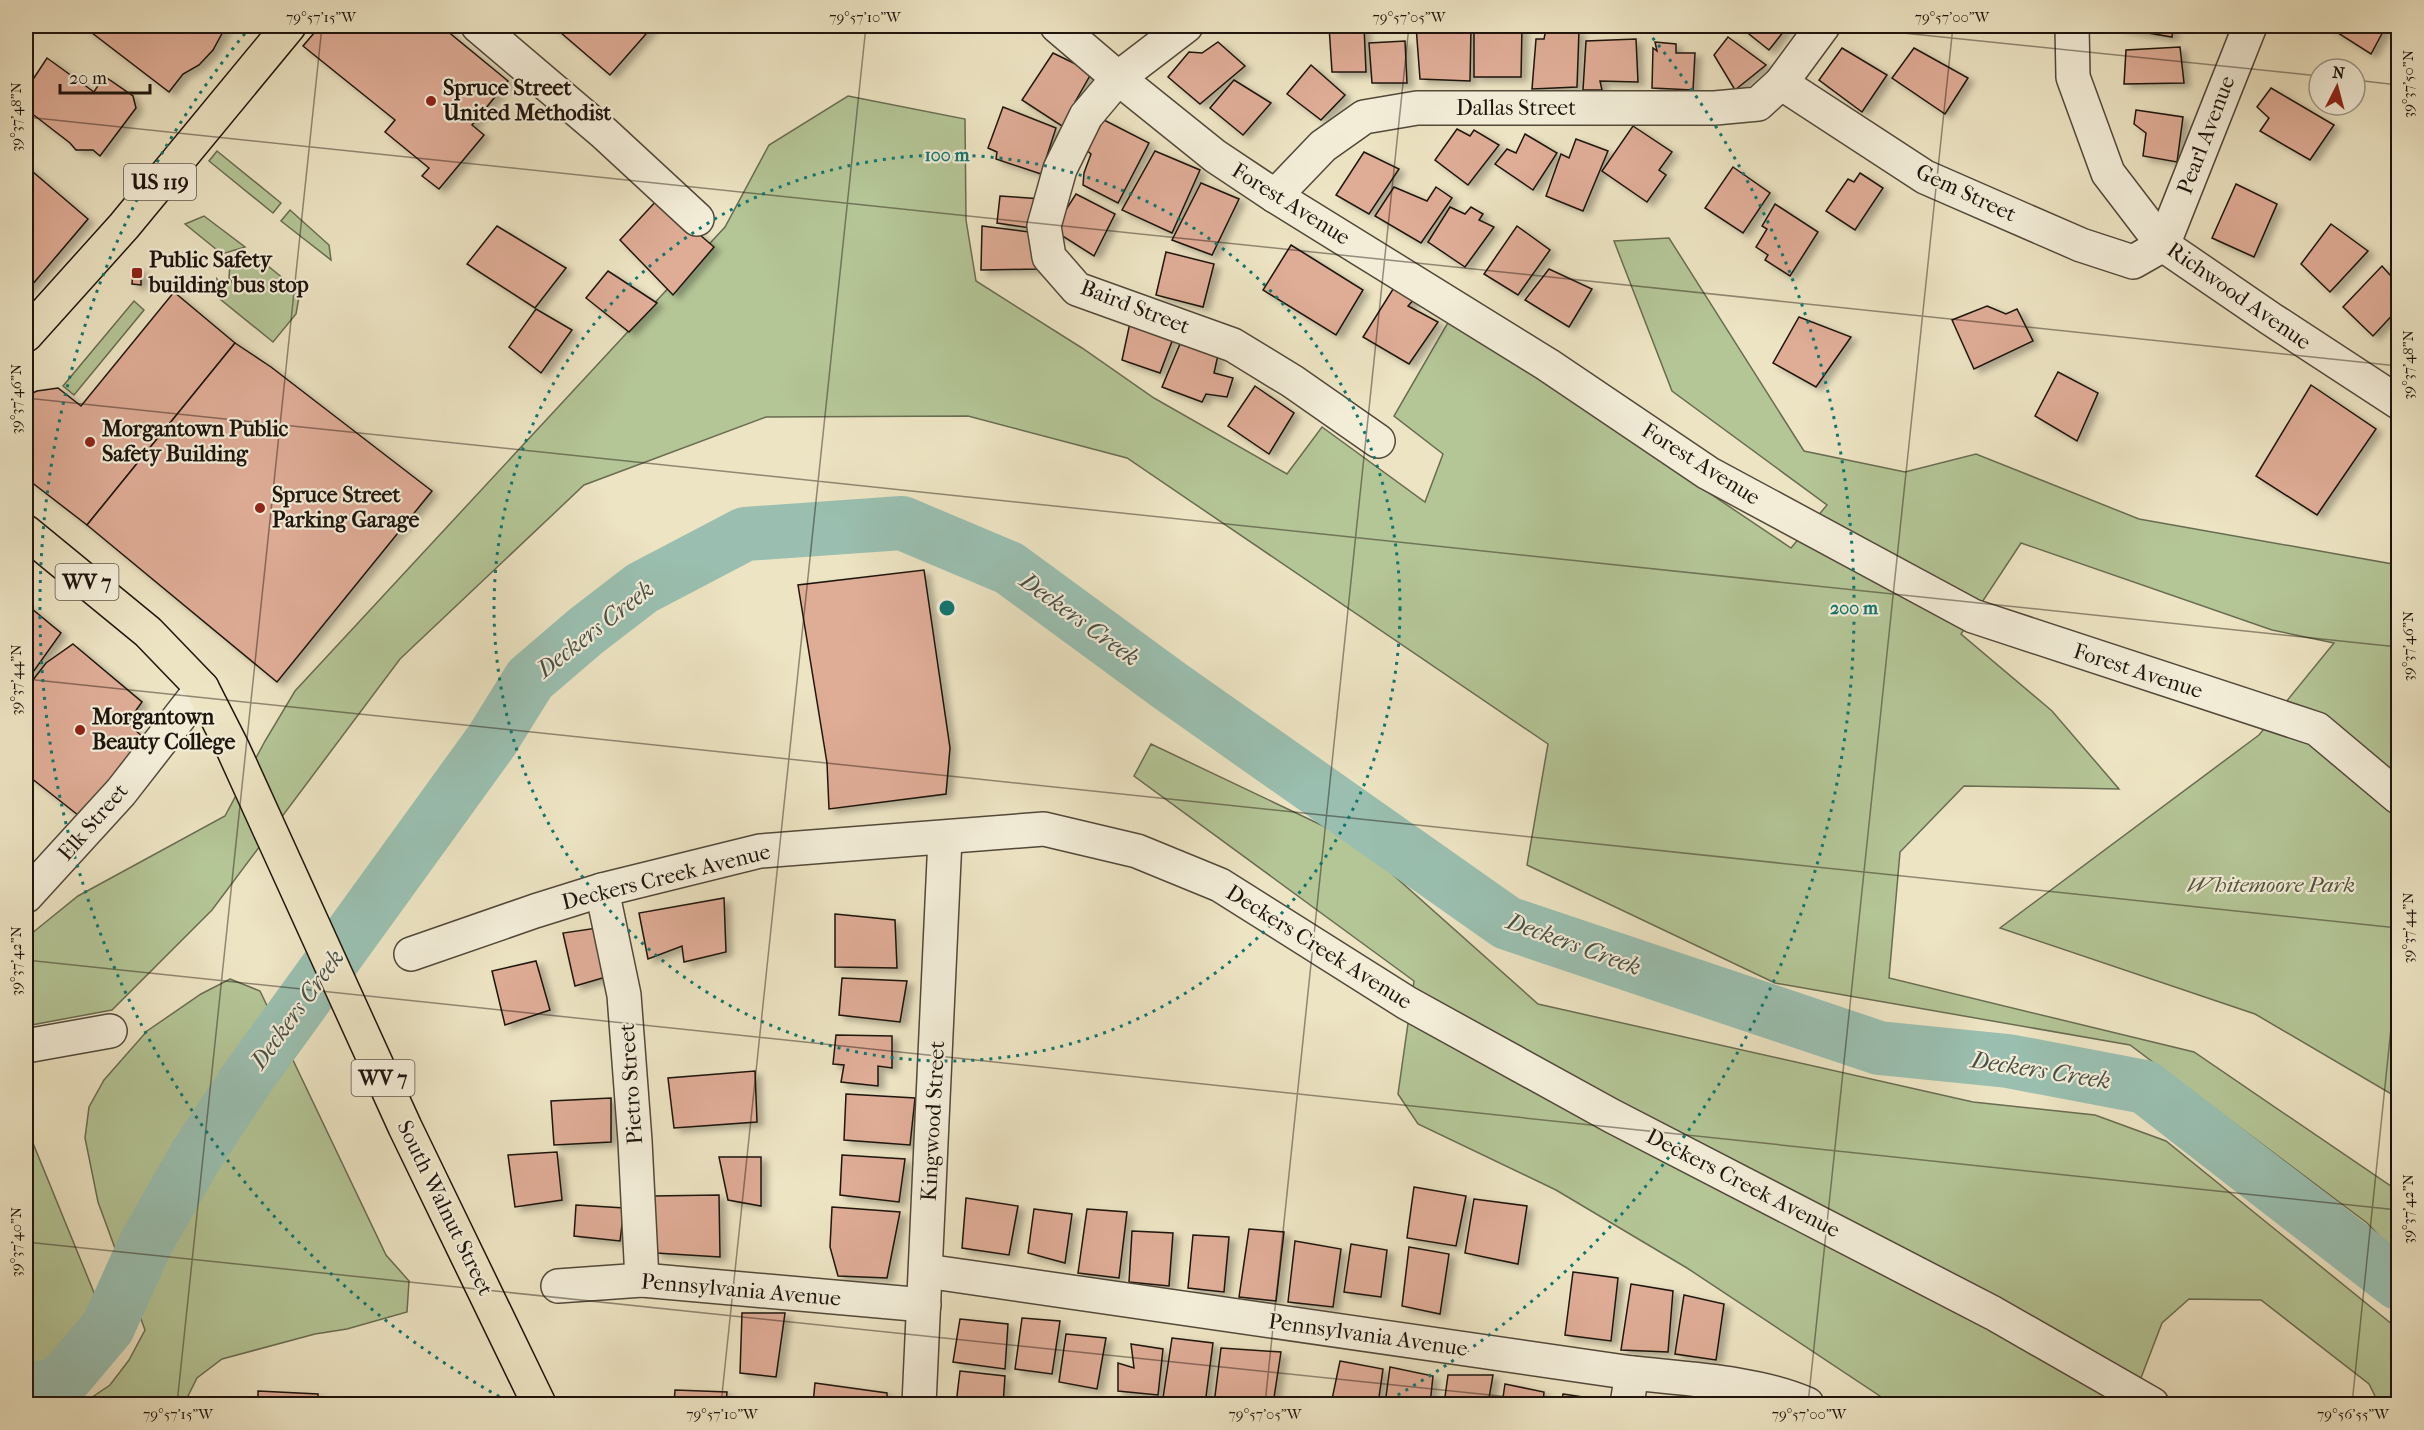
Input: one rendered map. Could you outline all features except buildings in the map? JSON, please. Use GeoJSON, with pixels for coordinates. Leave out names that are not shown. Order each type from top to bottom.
{"type":"FeatureCollection","features":[{"type":"Feature","properties":{"kind":"main road","name":"US 119"},"geometry":{"type":"LineString","coordinates":[[26,334],[124,226],[289,26]]}},
{"type":"Feature","properties":{"kind":"main road","name":"WV 7"},"geometry":{"type":"LineString","coordinates":[[26,532],[148,632],[201,688]]}},
{"type":"Feature","properties":{"kind":"main road","name":"South Walnut Street"},"geometry":{"type":"LineString","coordinates":[[201,688],[233,749],[405,1127],[539,1404]]}},
{"type":"Feature","properties":{"kind":"street"},"geometry":{"type":"LineString","coordinates":[[478,26],[604,133],[697,219]]}},
{"type":"Feature","properties":{"kind":"street","name":"Forest Avenue"},"geometry":{"type":"LineString","coordinates":[[1057,26],[1215,156],[1275,196],[1548,365],[1708,473],[1972,616],[2317,729],[2398,797]]}},
{"type":"Feature","properties":{"kind":"street","name":"Baird Street"},"geometry":{"type":"LineString","coordinates":[[1186,26],[1118,78],[1086,116],[1060,169],[1044,226],[1049,257],[1077,289],[1233,345],[1292,381],[1378,441]]}},
{"type":"Feature","properties":{"kind":"street","name":"Dallas Street"},"geometry":{"type":"LineString","coordinates":[[1275,196],[1323,146],[1364,117],[1417,108],[1716,108],[1758,104],[1781,84],[1823,26]]}},
{"type":"Feature","properties":{"kind":"street","name":"Richwood Avenue"},"geometry":{"type":"LineString","coordinates":[[2072,26],[2073,77],[2108,173],[2163,245],[2398,402]]}},
{"type":"Feature","properties":{"kind":"street","name":"Pearl Avenue"},"geometry":{"type":"LineString","coordinates":[[2163,245],[2250,26]]}},
{"type":"Feature","properties":{"kind":"street","name":"Gem Street"},"geometry":{"type":"LineString","coordinates":[[1781,84],[1925,177],[2081,245],[2133,262],[2163,245]]}},
{"type":"Feature","properties":{"kind":"street","name":"Elk Street"},"geometry":{"type":"LineString","coordinates":[[26,896],[121,792],[201,688]]}},
{"type":"Feature","properties":{"kind":"street","name":"Deckers Creek Avenue"},"geometry":{"type":"LineString","coordinates":[[411,954],[602,890],[760,851],[945,838],[1044,828],[1137,850],[1220,885],[1417,1009],[1612,1116],[1993,1313],[2152,1404]]}},
{"type":"Feature","properties":{"kind":"street","name":"Kingwood Street"},"geometry":{"type":"LineString","coordinates":[[919,1404],[945,838]]}},
{"type":"Feature","properties":{"kind":"street","name":"Pietro Street"},"geometry":{"type":"LineString","coordinates":[[602,890],[624,994],[642,1280]]}},
{"type":"Feature","properties":{"kind":"street"},"geometry":{"type":"LineString","coordinates":[[26,1046],[110,1031]]}},
{"type":"Feature","properties":{"kind":"street","name":"Pennsylvania Avenue"},"geometry":{"type":"LineString","coordinates":[[926,1271],[1632,1373],[1727,1384],[1794,1398],[1807,1404]]}},
{"type":"Feature","properties":{"kind":"street","name":"Pennsylvania Avenue"},"geometry":{"type":"LineString","coordinates":[[558,1286],[642,1280],[924,1305]]}},
{"type":"Feature","properties":{"kind":"street"},"geometry":{"type":"LineString","coordinates":[[1627,1404],[1632,1373]]}},
{"type":"Feature","properties":{"kind":"green space","name":"Whitemoore Park"},"geometry":{"type":"Polygon","coordinates":[[[848,96],[965,119],[966,220],[976,281],[1082,348],[1154,398],[1287,474],[1322,427],[1425,502],[1443,454],[1394,416],[1450,319],[1791,548],[1827,505],[1672,391],[1614,241],[1669,238],[1804,451],[1905,472],[1976,454],[2139,519],[2398,565],[2398,1098],[2255,1014],[2000,928],[2259,735],[2334,643],[2272,630],[2021,543],[1961,634],[2052,711],[2119,789],[1964,786],[1900,852],[1889,978],[2194,1052],[2398,1191],[2398,1255],[2367,1223],[2130,1045],[1775,983],[1527,865],[1548,744],[1127,458],[968,416],[766,417],[584,485],[400,659],[212,910],[112,1010],[26,1026],[26,938],[78,896],[225,816],[295,691],[725,227],[769,145],[848,96]]]}},
{"type":"Feature","properties":{"kind":"green space"},"geometry":{"type":"Polygon","coordinates":[[[217,151],[281,203],[273,213],[209,161],[217,151]]]}},
{"type":"Feature","properties":{"kind":"green space"},"geometry":{"type":"Polygon","coordinates":[[[290,210],[329,245],[331,260],[281,221],[290,210]]]}},
{"type":"Feature","properties":{"kind":"green space"},"geometry":{"type":"Polygon","coordinates":[[[204,216],[245,247],[222,254],[185,224],[204,216]]]}},
{"type":"Feature","properties":{"kind":"green space"},"geometry":{"type":"Polygon","coordinates":[[[257,257],[290,284],[299,297],[296,314],[273,342],[220,299],[217,279],[224,286],[232,282],[229,278],[230,263],[257,257]]]}},
{"type":"Feature","properties":{"kind":"green space"},"geometry":{"type":"Polygon","coordinates":[[[134,301],[144,310],[74,395],[63,386],[134,301]]]}},
{"type":"Feature","properties":{"kind":"green space"},"geometry":{"type":"Polygon","coordinates":[[[1151,744],[1355,841],[1538,1004],[1973,1102],[2095,1115],[2166,1141],[2398,1329],[2398,1404],[2379,1404],[2369,1384],[2261,1300],[2189,1299],[2162,1323],[2131,1404],[1892,1404],[1687,1268],[1556,1190],[1418,1124],[1398,1094],[1414,981],[1134,776],[1151,744]]]}},
{"type":"Feature","properties":{"kind":"green space"},"geometry":{"type":"Polygon","coordinates":[[[230,979],[260,991],[386,1255],[409,1281],[407,1312],[222,1359],[197,1378],[184,1404],[82,1404],[110,1385],[129,1360],[145,1330],[98,1202],[85,1138],[89,1107],[104,1080],[147,1031],[201,994],[230,979]]]}},
{"type":"Feature","properties":{"kind":"green space"},"geometry":{"type":"Polygon","coordinates":[[[26,1126],[108,1327],[60,1384],[26,1387],[26,1126]]]}},
{"type":"Feature","properties":{"kind":"waterway","name":"Deckers Creek"},"geometry":{"type":"LineString","coordinates":[[26,1390],[60,1384],[108,1327],[146,1243],[195,1157],[246,1080],[492,740],[530,679],[586,631],[642,588],[745,534],[902,523],[1009,568],[1170,686],[1507,923],[1879,1048],[2008,1061],[2145,1087],[2398,1283]]}},
{"type":"Feature","properties":{"kind":"place","name":"Spruce Street United Methodist"},"geometry":{"type":"Point","coordinates":[431,101]}},
{"type":"Feature","properties":{"kind":"place","name":"Public Safety building bus stop"},"geometry":{"type":"Point","coordinates":[137,273]}},
{"type":"Feature","properties":{"kind":"place","name":"Morgantown Public Safety Building"},"geometry":{"type":"Point","coordinates":[90,442]}},
{"type":"Feature","properties":{"kind":"place","name":"Spruce Street Parking Garage"},"geometry":{"type":"Point","coordinates":[260,508]}},
{"type":"Feature","properties":{"kind":"place","name":"Morgantown Beauty College"},"geometry":{"type":"Point","coordinates":[80,730]}}]}
